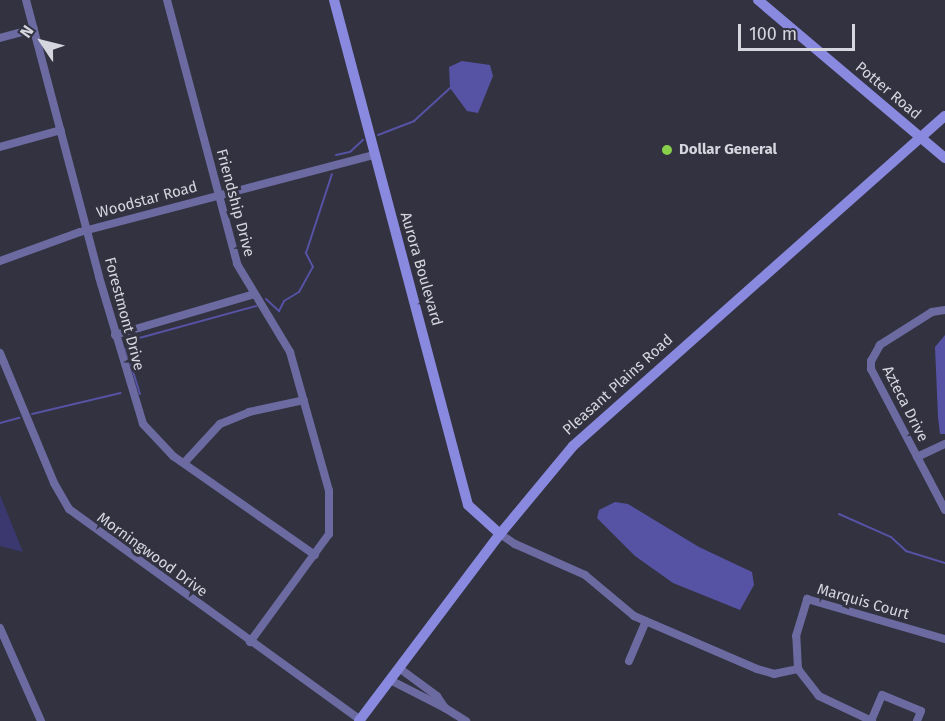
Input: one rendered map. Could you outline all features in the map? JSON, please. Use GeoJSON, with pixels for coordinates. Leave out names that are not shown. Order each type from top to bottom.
{"type":"FeatureCollection","features":[{"type":"Feature","properties":{"kind":"street","name":"Forestmont Drive"},"geometry":{"type":"LineString","coordinates":[[26,0],[115,335],[143,424],[156,442],[183,464],[315,555]]}},
{"type":"Feature","properties":{"kind":"street","name":"Friendship Drive"},"geometry":{"type":"LineString","coordinates":[[167,0],[237,264],[290,352],[331,511],[329,534],[250,642]]}},
{"type":"Feature","properties":{"kind":"street","name":"Aurora Boulevard"},"geometry":{"type":"LineString","coordinates":[[334,0],[468,505],[500,534]]}},
{"type":"Feature","properties":{"kind":"street","name":"Potter Road"},"geometry":{"type":"LineString","coordinates":[[758,0],[945,158]]}},
{"type":"Feature","properties":{"kind":"street"},"geometry":{"type":"LineString","coordinates":[[0,38],[34,29]]}},
{"type":"Feature","properties":{"kind":"street","name":"Pleasant Plains Road"},"geometry":{"type":"LineString","coordinates":[[359,721],[551,469],[609,411],[945,116]]}},
{"type":"Feature","properties":{"kind":"street"},"geometry":{"type":"LineString","coordinates":[[0,147],[61,130]]}},
{"type":"Feature","properties":{"kind":"street","name":"Woodstar Road"},"geometry":{"type":"LineString","coordinates":[[0,261],[87,230],[218,194],[375,155]]}},
{"type":"Feature","properties":{"kind":"street"},"geometry":{"type":"LineString","coordinates":[[115,335],[254,294]]}},
{"type":"Feature","properties":{"kind":"street","name":"Azteca Drive"},"geometry":{"type":"LineString","coordinates":[[945,310],[932,312],[880,345],[871,361],[871,369],[945,510]]}},
{"type":"Feature","properties":{"kind":"street","name":"Morningwood Drive"},"geometry":{"type":"LineString","coordinates":[[0,353],[54,483],[69,509],[359,721]]}},
{"type":"Feature","properties":{"kind":"street"},"geometry":{"type":"LineString","coordinates":[[183,464],[220,424],[249,412],[304,400]]}},
{"type":"Feature","properties":{"kind":"street"},"geometry":{"type":"LineString","coordinates":[[917,457],[945,444]]}},
{"type":"Feature","properties":{"kind":"street"},"geometry":{"type":"LineString","coordinates":[[500,534],[515,544],[585,575],[634,616],[757,669],[774,674],[798,669],[819,696],[871,721],[882,695],[921,711],[917,721]]}},
{"type":"Feature","properties":{"kind":"street","name":"Marquis Court"},"geometry":{"type":"LineString","coordinates":[[798,669],[796,636],[807,599],[945,639]]}},
{"type":"Feature","properties":{"kind":"street"},"geometry":{"type":"LineString","coordinates":[[629,661],[646,621]]}},
{"type":"Feature","properties":{"kind":"street"},"geometry":{"type":"LineString","coordinates":[[0,628],[41,721]]}},
{"type":"Feature","properties":{"kind":"street"},"geometry":{"type":"LineString","coordinates":[[399,668],[437,696],[445,708]]}},
{"type":"Feature","properties":{"kind":"street"},"geometry":{"type":"LineString","coordinates":[[390,680],[466,721]]}},
{"type":"Feature","properties":{"kind":"shaded area"},"geometry":{"type":"Polygon","coordinates":[[[462,61],[490,65],[493,76],[478,113],[467,111],[450,88],[449,67],[462,61]]]}},
{"type":"Feature","properties":{"kind":"shaded area"},"geometry":{"type":"Polygon","coordinates":[[[945,335],[945,434],[940,434],[935,347],[945,335]]]}},
{"type":"Feature","properties":{"kind":"shaded area"},"geometry":{"type":"Polygon","coordinates":[[[0,495],[23,552],[0,546],[0,495]]]}},
{"type":"Feature","properties":{"kind":"shaded area"},"geometry":{"type":"Polygon","coordinates":[[[615,502],[628,504],[699,547],[752,572],[754,585],[740,610],[673,583],[635,556],[597,518],[599,510],[615,502]]]}},
{"type":"Feature","properties":{"kind":"waterway"},"geometry":{"type":"LineString","coordinates":[[378,135],[414,121],[450,88]]}},
{"type":"Feature","properties":{"kind":"waterway"},"geometry":{"type":"LineString","coordinates":[[336,155],[350,152],[363,140]]}},
{"type":"Feature","properties":{"kind":"waterway"},"geometry":{"type":"LineString","coordinates":[[266,299],[279,311],[284,301],[299,292],[313,267],[306,253],[332,174]]}},
{"type":"Feature","properties":{"kind":"waterway"},"geometry":{"type":"LineString","coordinates":[[140,394],[126,349],[132,340],[256,306]]}},
{"type":"Feature","properties":{"kind":"waterway"},"geometry":{"type":"LineString","coordinates":[[32,414],[121,393]]}},
{"type":"Feature","properties":{"kind":"waterway"},"geometry":{"type":"LineString","coordinates":[[0,423],[19,418]]}},
{"type":"Feature","properties":{"kind":"waterway"},"geometry":{"type":"LineString","coordinates":[[839,514],[891,537],[906,551],[945,563]]}},
{"type":"Feature","properties":{"kind":"place","name":"Dollar General"},"geometry":{"type":"Point","coordinates":[667,150]}}]}
